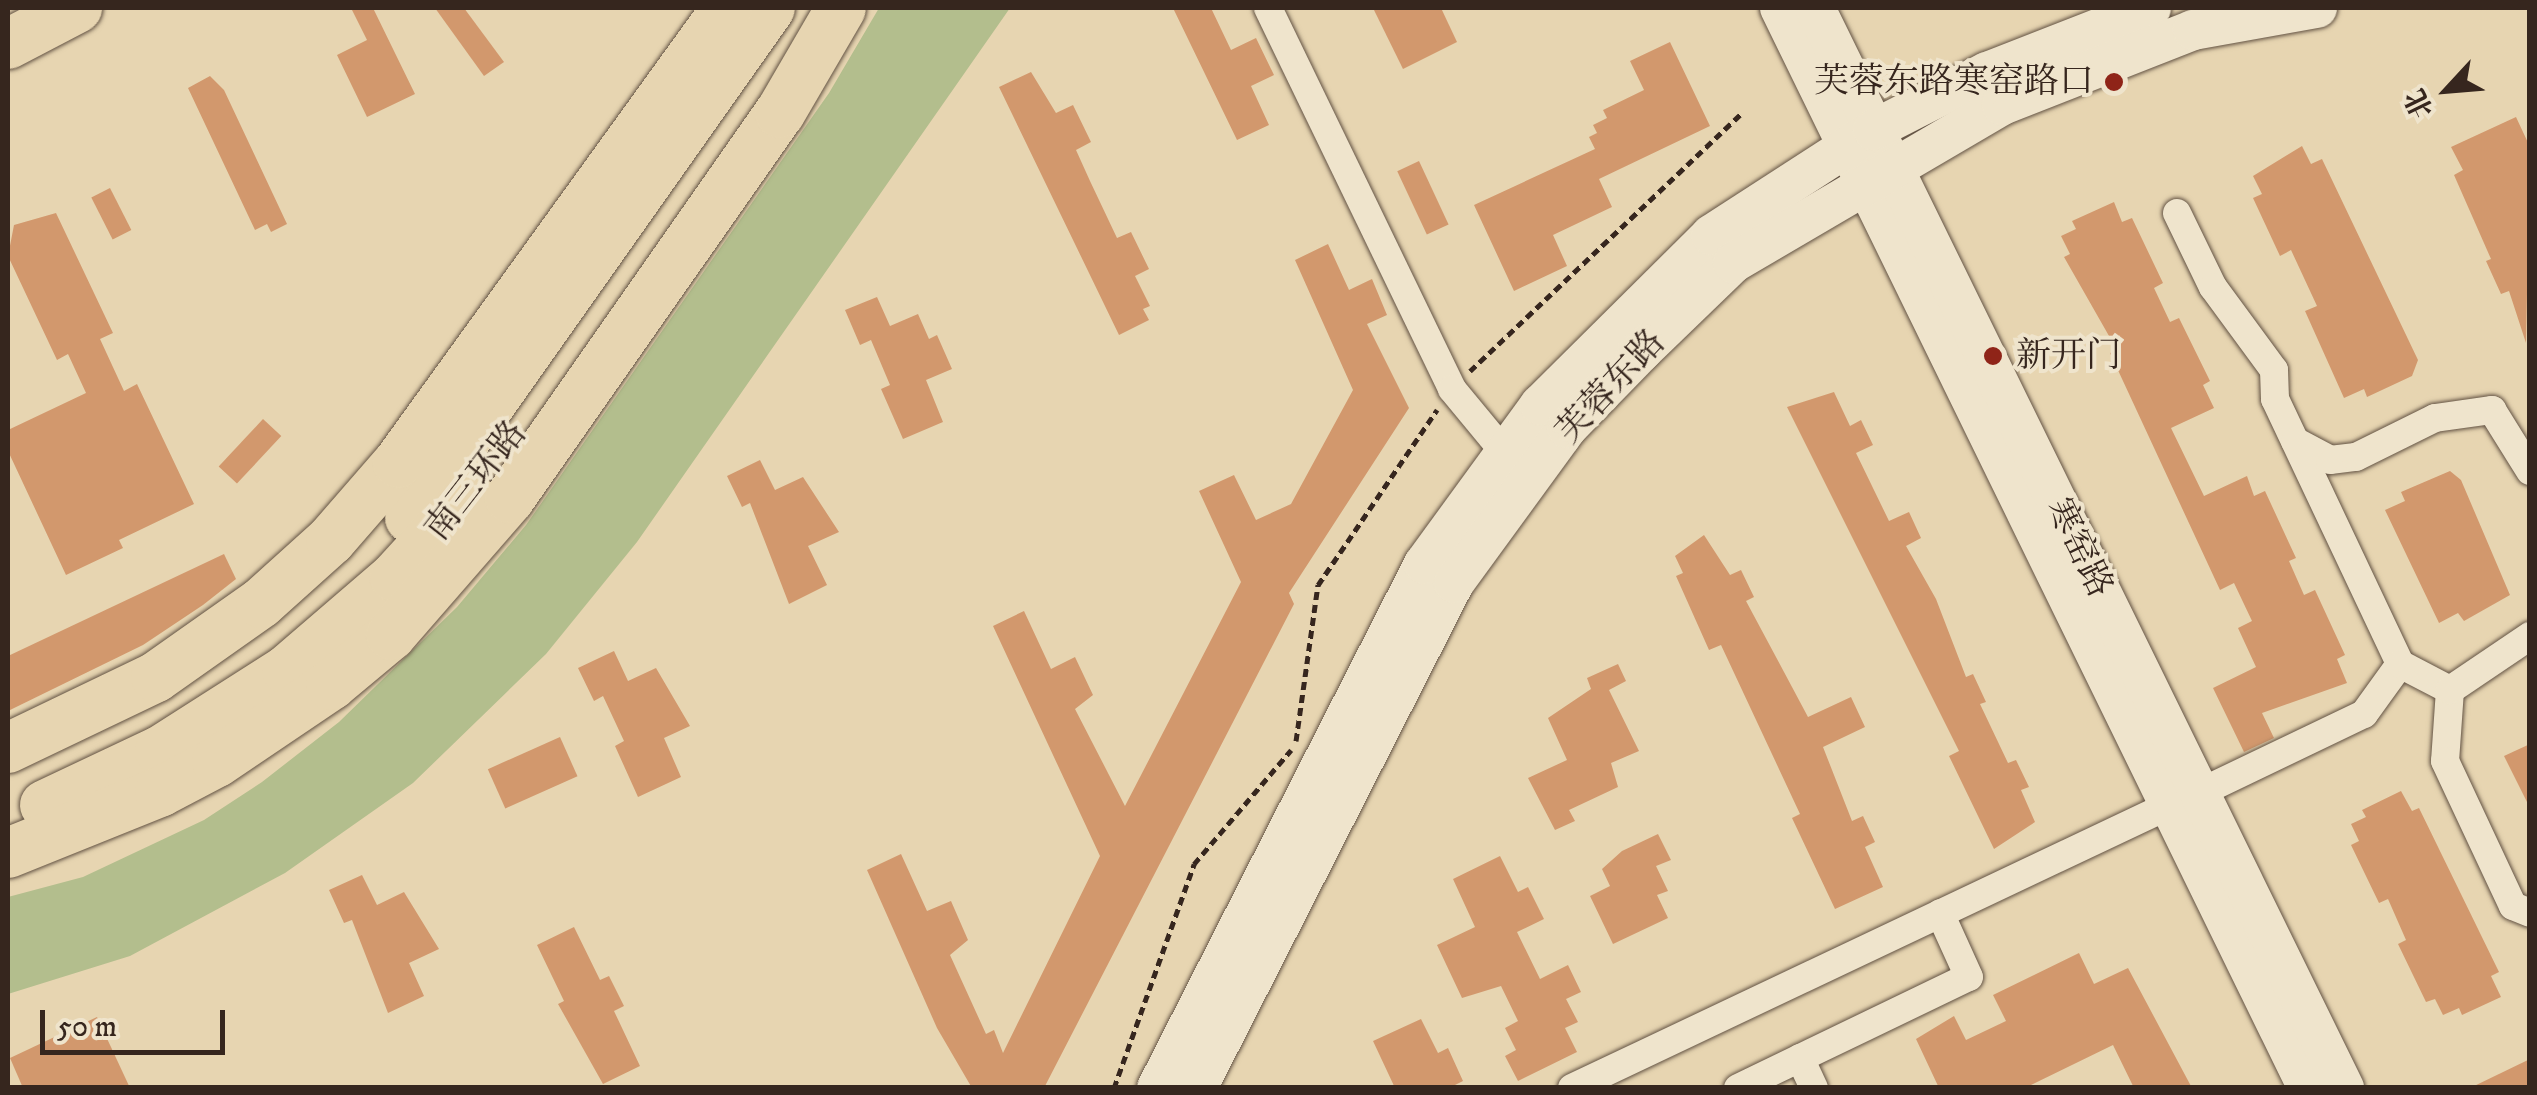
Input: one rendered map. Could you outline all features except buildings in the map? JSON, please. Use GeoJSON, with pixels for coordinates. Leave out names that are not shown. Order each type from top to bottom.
{"type":"FeatureCollection","features":[{"type":"Feature","properties":{"kind":"highway"},"geometry":{"type":"LineString","coordinates":[[8,44],[78,8]]}},
{"type":"Feature","properties":{"kind":"highway"},"geometry":{"type":"LineString","coordinates":[[8,748],[156,677],[261,603],[331,540],[398,463],[727,8]]}},
{"type":"Feature","properties":{"kind":"highway","name":"南三环路"},"geometry":{"type":"LineString","coordinates":[[8,818],[90,786],[226,714],[395,577],[478,484],[729,99],[770,8]]}},
{"type":"Feature","properties":{"kind":"highway","name":"南三环路"},"geometry":{"type":"LineString","coordinates":[[8,788],[94,754],[206,693],[356,575],[469,442],[729,99],[819,8]]}},
{"type":"Feature","properties":{"kind":"highway"},"geometry":{"type":"LineString","coordinates":[[8,853],[160,792],[216,762],[316,696],[391,635],[519,484],[780,113],[841,8]]}},
{"type":"Feature","properties":{"kind":"main road","name":"寒窑路"},"geometry":{"type":"LineString","coordinates":[[1780,8],[1860,139],[2184,799],[2344,1088]]}},
{"type":"Feature","properties":{"kind":"main road","name":"寒窑路"},"geometry":{"type":"LineString","coordinates":[[1816,8],[1860,139]]}},
{"type":"Feature","properties":{"kind":"main road","name":"芙蓉东路"},"geometry":{"type":"LineString","coordinates":[[1157,1088],[1424,564],[1540,405],[1711,234],[1860,139],[1987,72],[2151,8]]}},
{"type":"Feature","properties":{"kind":"main road","name":"芙蓉东路"},"geometry":{"type":"LineString","coordinates":[[1198,1088],[1454,583],[1568,428],[1733,263],[2002,105],[2193,30],[2317,8]]}},
{"type":"Feature","properties":{"kind":"main road","name":"寒窑路"},"geometry":{"type":"LineString","coordinates":[[2184,799],[2308,1088]]}},
{"type":"Feature","properties":{"kind":"street"},"geometry":{"type":"LineString","coordinates":[[1268,8],[1452,389],[1505,453]]}},
{"type":"Feature","properties":{"kind":"street"},"geometry":{"type":"LineString","coordinates":[[2177,213],[2213,287],[2274,370],[2275,399],[2400,664],[2450,690]]}},
{"type":"Feature","properties":{"kind":"street"},"geometry":{"type":"LineString","coordinates":[[2295,441],[2330,460],[2356,456],[2435,418],[2492,410],[2530,472]]}},
{"type":"Feature","properties":{"kind":"street"},"geometry":{"type":"LineString","coordinates":[[2450,690],[2530,636]]}},
{"type":"Feature","properties":{"kind":"street"},"geometry":{"type":"LineString","coordinates":[[1572,1088],[2364,714],[2400,664]]}},
{"type":"Feature","properties":{"kind":"street"},"geometry":{"type":"LineString","coordinates":[[2450,690],[2444,761],[2513,906],[2530,914]]}},
{"type":"Feature","properties":{"kind":"street"},"geometry":{"type":"LineString","coordinates":[[1738,1088],[1968,977],[1940,914]]}},
{"type":"Feature","properties":{"kind":"street"},"geometry":{"type":"LineString","coordinates":[[1800,1058],[1814,1088]]}},
{"type":"Feature","properties":{"kind":"path"},"geometry":{"type":"LineString","coordinates":[[1114,1088],[1194,864],[1296,745],[1318,585],[1452,389],[1742,114]]}},
{"type":"Feature","properties":{"kind":"green space"},"geometry":{"type":"Polygon","coordinates":[[[879,8],[1010,8],[637,542],[546,654],[413,783],[285,873],[130,956],[8,994],[8,897],[83,877],[204,820],[262,782],[339,722],[457,607],[526,525],[829,93],[879,8]]]}},
{"type":"Feature","properties":{"kind":"place","name":"芙蓉东路寒窑路口"},"geometry":{"type":"Point","coordinates":[2114,82]}},
{"type":"Feature","properties":{"kind":"place","name":"新开门"},"geometry":{"type":"Point","coordinates":[1993,356]}}]}
